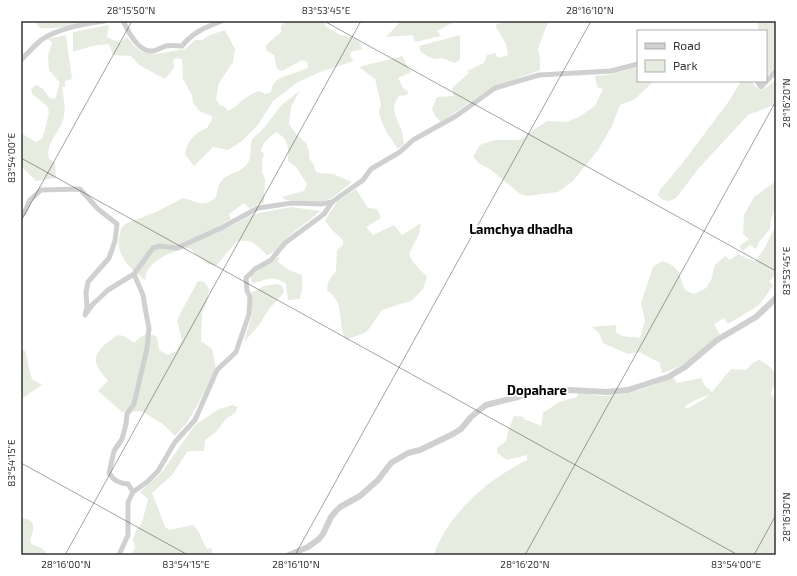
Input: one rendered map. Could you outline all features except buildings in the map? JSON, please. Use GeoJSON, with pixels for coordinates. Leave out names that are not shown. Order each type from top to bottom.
{"type":"FeatureCollection","features":[{"type":"Feature","properties":{"kind":"street"},"geometry":{"type":"LineString","coordinates":[[21,60],[42,40],[60,32],[104,21]]}},
{"type":"Feature","properties":{"kind":"street"},"geometry":{"type":"LineString","coordinates":[[123,21],[128,33],[137,44],[145,50],[152,51],[166,46],[182,46],[188,38],[200,30],[222,21]]}},
{"type":"Feature","properties":{"kind":"street"},"geometry":{"type":"LineString","coordinates":[[119,555],[128,535],[128,502],[134,492],[158,471],[175,442],[195,420],[217,370],[236,352],[249,314],[250,297],[247,291],[246,278],[255,269],[271,260],[285,243],[324,214],[332,202],[363,180],[371,170],[400,152],[413,140],[456,116],[495,88],[539,75],[611,71],[637,64]]}},
{"type":"Feature","properties":{"kind":"street"},"geometry":{"type":"LineString","coordinates":[[767,80],[776,71]]}},
{"type":"Feature","properties":{"kind":"street"},"geometry":{"type":"LineString","coordinates":[[758,82],[760,87],[765,82]]}},
{"type":"Feature","properties":{"kind":"street"},"geometry":{"type":"LineString","coordinates":[[21,215],[24,213],[30,200],[41,190],[80,188],[98,209],[117,224],[115,241],[109,258],[88,282],[86,293],[87,307],[85,315],[108,290],[134,274],[153,248],[160,246],[177,248],[221,228],[258,208],[292,203],[321,204],[332,202]]}},
{"type":"Feature","properties":{"kind":"street"},"geometry":{"type":"LineString","coordinates":[[134,274],[143,295],[149,328],[147,348],[134,404],[127,414],[122,439],[114,451],[109,473],[113,479],[120,483],[128,484],[134,492]]}},
{"type":"Feature","properties":{"kind":"street"},"geometry":{"type":"LineString","coordinates":[[289,555],[308,547],[320,539],[331,517],[336,511],[360,496],[378,480],[391,463],[408,453],[420,450],[453,434],[461,429],[471,417],[486,405],[530,392],[570,390],[607,392],[628,390],[668,377],[685,367],[717,340],[756,317],[776,298]]}},
{"type":"Feature","properties":{"kind":"green space"},"geometry":{"type":"Polygon","coordinates":[[[34,21],[90,21],[65,27],[40,28],[34,21]]]}},
{"type":"Feature","properties":{"kind":"green space"},"geometry":{"type":"Polygon","coordinates":[[[285,21],[325,21],[325,26],[340,35],[351,37],[359,41],[362,49],[350,52],[351,58],[354,61],[320,72],[298,82],[273,101],[258,125],[242,141],[228,150],[213,147],[194,166],[185,154],[186,149],[192,138],[207,128],[212,120],[212,116],[199,111],[193,103],[192,95],[183,79],[182,59],[176,58],[173,61],[174,68],[165,79],[139,65],[131,56],[113,55],[109,44],[92,46],[73,52],[73,32],[109,25],[107,37],[120,43],[127,37],[134,46],[142,52],[155,54],[185,49],[195,40],[202,40],[210,35],[225,30],[235,49],[233,62],[219,83],[216,99],[220,105],[225,107],[228,111],[253,93],[259,91],[265,94],[271,92],[273,84],[280,78],[308,68],[307,61],[302,60],[282,71],[277,69],[274,55],[266,50],[266,45],[281,32],[281,27],[285,21]]]}},
{"type":"Feature","properties":{"kind":"green space"},"geometry":{"type":"Polygon","coordinates":[[[401,21],[451,21],[452,23],[437,31],[441,36],[415,42],[413,35],[386,37],[401,21]]]}},
{"type":"Feature","properties":{"kind":"green space"},"geometry":{"type":"Polygon","coordinates":[[[505,21],[550,21],[546,27],[538,49],[540,70],[491,88],[441,122],[435,116],[432,109],[437,97],[454,96],[452,88],[469,73],[467,71],[484,63],[487,55],[495,53],[498,58],[508,55],[506,44],[495,25],[505,21]]]}},
{"type":"Feature","properties":{"kind":"green space"},"geometry":{"type":"Polygon","coordinates":[[[757,21],[776,21],[776,67],[767,76],[767,30],[759,30],[757,21]]]}},
{"type":"Feature","properties":{"kind":"green space"},"geometry":{"type":"Polygon","coordinates":[[[66,35],[72,79],[65,81],[65,87],[62,87],[65,113],[60,127],[51,142],[48,153],[49,159],[55,162],[56,178],[36,181],[21,166],[23,159],[21,158],[21,133],[36,142],[42,139],[49,112],[47,106],[32,94],[31,89],[36,85],[47,93],[49,98],[55,99],[60,83],[49,70],[48,56],[52,42],[47,39],[66,35]]]}},
{"type":"Feature","properties":{"kind":"green space"},"geometry":{"type":"Polygon","coordinates":[[[460,35],[460,59],[455,63],[442,58],[436,59],[429,57],[421,52],[419,46],[460,35]]]}},
{"type":"Feature","properties":{"kind":"green space"},"geometry":{"type":"Polygon","coordinates":[[[402,56],[411,72],[398,78],[403,88],[408,92],[407,95],[399,96],[394,110],[402,131],[404,144],[398,149],[387,133],[381,120],[379,112],[381,104],[375,79],[359,67],[402,56]]]}},
{"type":"Feature","properties":{"kind":"green space"},"geometry":{"type":"Polygon","coordinates":[[[637,67],[637,82],[653,82],[635,99],[620,105],[612,126],[598,150],[573,181],[558,192],[527,196],[520,194],[473,157],[480,145],[494,140],[519,140],[547,121],[566,122],[579,117],[595,106],[603,89],[597,87],[595,76],[612,74],[637,67]]]}},
{"type":"Feature","properties":{"kind":"green space"},"geometry":{"type":"Polygon","coordinates":[[[776,80],[776,106],[749,114],[699,168],[676,198],[669,201],[663,200],[658,195],[660,190],[681,165],[729,101],[740,82],[752,82],[761,91],[776,80]]]}},
{"type":"Feature","properties":{"kind":"green space"},"geometry":{"type":"Polygon","coordinates":[[[300,90],[291,107],[289,124],[297,135],[306,143],[309,158],[314,165],[316,172],[333,174],[352,182],[332,198],[321,202],[285,200],[282,197],[304,191],[307,184],[296,167],[288,161],[288,148],[286,141],[276,132],[265,143],[261,151],[264,154],[262,160],[262,173],[265,178],[264,203],[250,209],[244,203],[229,214],[231,219],[220,225],[207,236],[254,214],[291,207],[321,211],[290,235],[274,252],[267,255],[257,245],[251,242],[237,241],[216,266],[208,264],[189,248],[175,251],[155,262],[146,273],[145,280],[133,270],[122,257],[120,252],[119,242],[121,228],[127,223],[156,212],[183,198],[202,203],[213,200],[217,195],[218,187],[222,180],[228,175],[244,167],[249,161],[253,138],[260,132],[281,105],[300,90]]]}},
{"type":"Feature","properties":{"kind":"green space"},"geometry":{"type":"Polygon","coordinates":[[[776,181],[776,208],[771,220],[770,229],[759,242],[756,249],[750,245],[743,251],[739,246],[749,239],[743,234],[744,215],[754,197],[776,181]]]}},
{"type":"Feature","properties":{"kind":"green space"},"geometry":{"type":"Polygon","coordinates":[[[356,189],[368,208],[377,209],[381,218],[366,227],[373,235],[394,225],[402,235],[421,223],[419,234],[409,254],[413,262],[427,277],[423,289],[411,301],[382,310],[369,329],[364,333],[346,340],[343,333],[337,302],[327,290],[328,282],[336,271],[337,250],[343,245],[343,240],[331,229],[325,220],[337,202],[356,189]]]}},
{"type":"Feature","properties":{"kind":"green space"},"geometry":{"type":"Polygon","coordinates":[[[776,225],[776,275],[769,281],[773,286],[759,305],[728,324],[724,318],[714,324],[720,335],[693,358],[679,367],[662,373],[660,363],[639,352],[628,354],[603,343],[599,333],[592,327],[616,325],[616,332],[622,336],[640,338],[645,320],[641,303],[653,267],[662,261],[676,268],[685,290],[694,294],[706,288],[711,280],[715,265],[725,256],[730,260],[738,254],[755,261],[764,249],[776,225]]]}},
{"type":"Feature","properties":{"kind":"green space"},"geometry":{"type":"Polygon","coordinates":[[[280,256],[278,262],[289,270],[302,275],[302,290],[300,299],[288,300],[286,284],[277,279],[273,278],[253,283],[251,281],[251,275],[280,256]]]}},
{"type":"Feature","properties":{"kind":"green space"},"geometry":{"type":"Polygon","coordinates":[[[198,281],[204,282],[209,289],[207,301],[202,314],[201,341],[212,349],[216,368],[197,406],[186,424],[175,436],[163,424],[141,411],[122,412],[98,391],[108,381],[97,365],[96,356],[102,347],[118,335],[124,336],[134,343],[144,335],[150,334],[157,337],[159,350],[168,355],[176,351],[182,340],[177,321],[198,281]]]}},
{"type":"Feature","properties":{"kind":"green space"},"geometry":{"type":"Polygon","coordinates":[[[277,284],[282,286],[284,291],[282,295],[269,309],[259,325],[244,342],[252,315],[251,293],[264,286],[277,284]]]}},
{"type":"Feature","properties":{"kind":"green space"},"geometry":{"type":"Polygon","coordinates":[[[21,349],[25,351],[32,379],[42,385],[21,399],[21,349]]]}},
{"type":"Feature","properties":{"kind":"green space"},"geometry":{"type":"Polygon","coordinates":[[[759,360],[772,369],[776,375],[776,382],[771,394],[776,401],[776,555],[434,555],[440,540],[459,512],[485,487],[527,460],[527,455],[507,460],[497,453],[497,448],[506,441],[514,416],[524,417],[524,419],[541,426],[543,413],[559,402],[577,397],[578,392],[600,396],[621,394],[649,387],[673,376],[677,383],[701,378],[705,386],[712,392],[731,369],[746,370],[753,363],[759,360]],[[710,394],[685,406],[686,409],[703,400],[710,394]]]}},
{"type":"Feature","properties":{"kind":"green space"},"geometry":{"type":"Polygon","coordinates":[[[233,405],[237,407],[236,412],[226,419],[216,432],[205,440],[204,451],[187,452],[172,475],[152,493],[165,527],[169,530],[193,525],[198,530],[207,549],[212,548],[212,555],[132,555],[135,547],[133,539],[136,531],[142,523],[148,499],[140,492],[162,472],[195,425],[219,409],[233,405]]]}},
{"type":"Feature","properties":{"kind":"green space"},"geometry":{"type":"Polygon","coordinates":[[[21,518],[32,522],[33,532],[30,540],[31,544],[43,549],[48,555],[21,555],[21,518]]]}},
{"type":"Feature","properties":{"kind":"district","name":"Lamchya dhadha"},"geometry":{"type":"Point","coordinates":[521,229]}},
{"type":"Feature","properties":{"kind":"district","name":"Dopahare"},"geometry":{"type":"Point","coordinates":[537,390]}}]}
